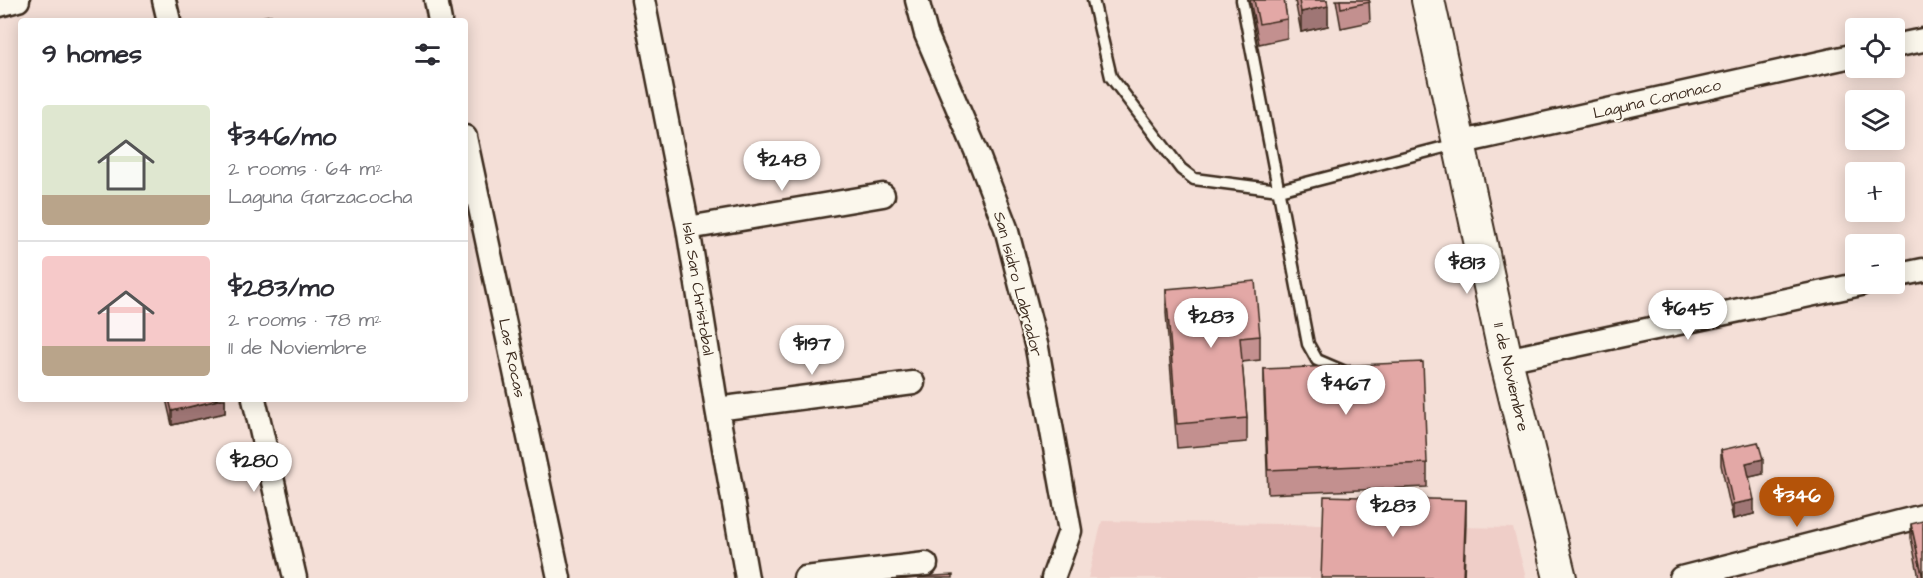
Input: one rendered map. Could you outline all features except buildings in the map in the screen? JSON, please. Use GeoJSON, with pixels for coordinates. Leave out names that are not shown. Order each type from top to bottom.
{"type":"FeatureCollection","features":[{"type":"Feature","properties":{"kind":"street"},"geometry":{"type":"LineString","coordinates":[[0,5],[18,0]]}},
{"type":"Feature","properties":{"kind":"street"},"geometry":{"type":"LineString","coordinates":[[164,0],[168,18]]}},
{"type":"Feature","properties":{"kind":"street"},"geometry":{"type":"LineString","coordinates":[[436,0],[439,18]]}},
{"type":"Feature","properties":{"kind":"street","name":"Isla San Christobal"},"geometry":{"type":"LineString","coordinates":[[643,0],[688,228],[747,578]]}},
{"type":"Feature","properties":{"kind":"street","name":"San Isidro Labrador"},"geometry":{"type":"LineString","coordinates":[[917,0],[926,34],[1006,228],[1037,348],[1070,531],[1053,578]]}},
{"type":"Feature","properties":{"kind":"street","name":"11 de Noviembre"},"geometry":{"type":"LineString","coordinates":[[1428,0],[1506,360],[1560,578]]}},
{"type":"Feature","properties":{"kind":"street"},"geometry":{"type":"LineString","coordinates":[[1905,44],[1923,40]]}},
{"type":"Feature","properties":{"kind":"street","name":"Laguna Cononaco"},"geometry":{"type":"LineString","coordinates":[[1458,143],[1845,57]]}},
{"type":"Feature","properties":{"kind":"street","name":"Las Rocas"},"geometry":{"type":"LineString","coordinates":[[468,151],[559,578]]}},
{"type":"Feature","properties":{"kind":"street"},"geometry":{"type":"LineString","coordinates":[[688,228],[883,195]]}},
{"type":"Feature","properties":{"kind":"street"},"geometry":{"type":"LineString","coordinates":[[1905,274],[1923,270]]}},
{"type":"Feature","properties":{"kind":"street"},"geometry":{"type":"LineString","coordinates":[[1506,360],[1845,287]]}},
{"type":"Feature","properties":{"kind":"street"},"geometry":{"type":"LineString","coordinates":[[717,409],[913,383]]}},
{"type":"Feature","properties":{"kind":"street"},"geometry":{"type":"LineString","coordinates":[[255,402],[295,578]]}},
{"type":"Feature","properties":{"kind":"street"},"geometry":{"type":"LineString","coordinates":[[1681,578],[1923,516]]}},
{"type":"Feature","properties":{"kind":"street"},"geometry":{"type":"LineString","coordinates":[[805,578],[926,564]]}},
{"type":"Feature","properties":{"kind":"lane"},"geometry":{"type":"LineString","coordinates":[[1093,0],[1111,77],[1181,169],[1194,179],[1279,190],[1458,143]]}},
{"type":"Feature","properties":{"kind":"lane"},"geometry":{"type":"LineString","coordinates":[[1242,0],[1308,344],[1317,360],[1348,373]]}},
{"type":"Feature","properties":{"kind":"shaded area"},"geometry":{"type":"Polygon","coordinates":[[[1102,521],[1513,528],[1526,578],[1088,578],[1102,521]]]}}]}
